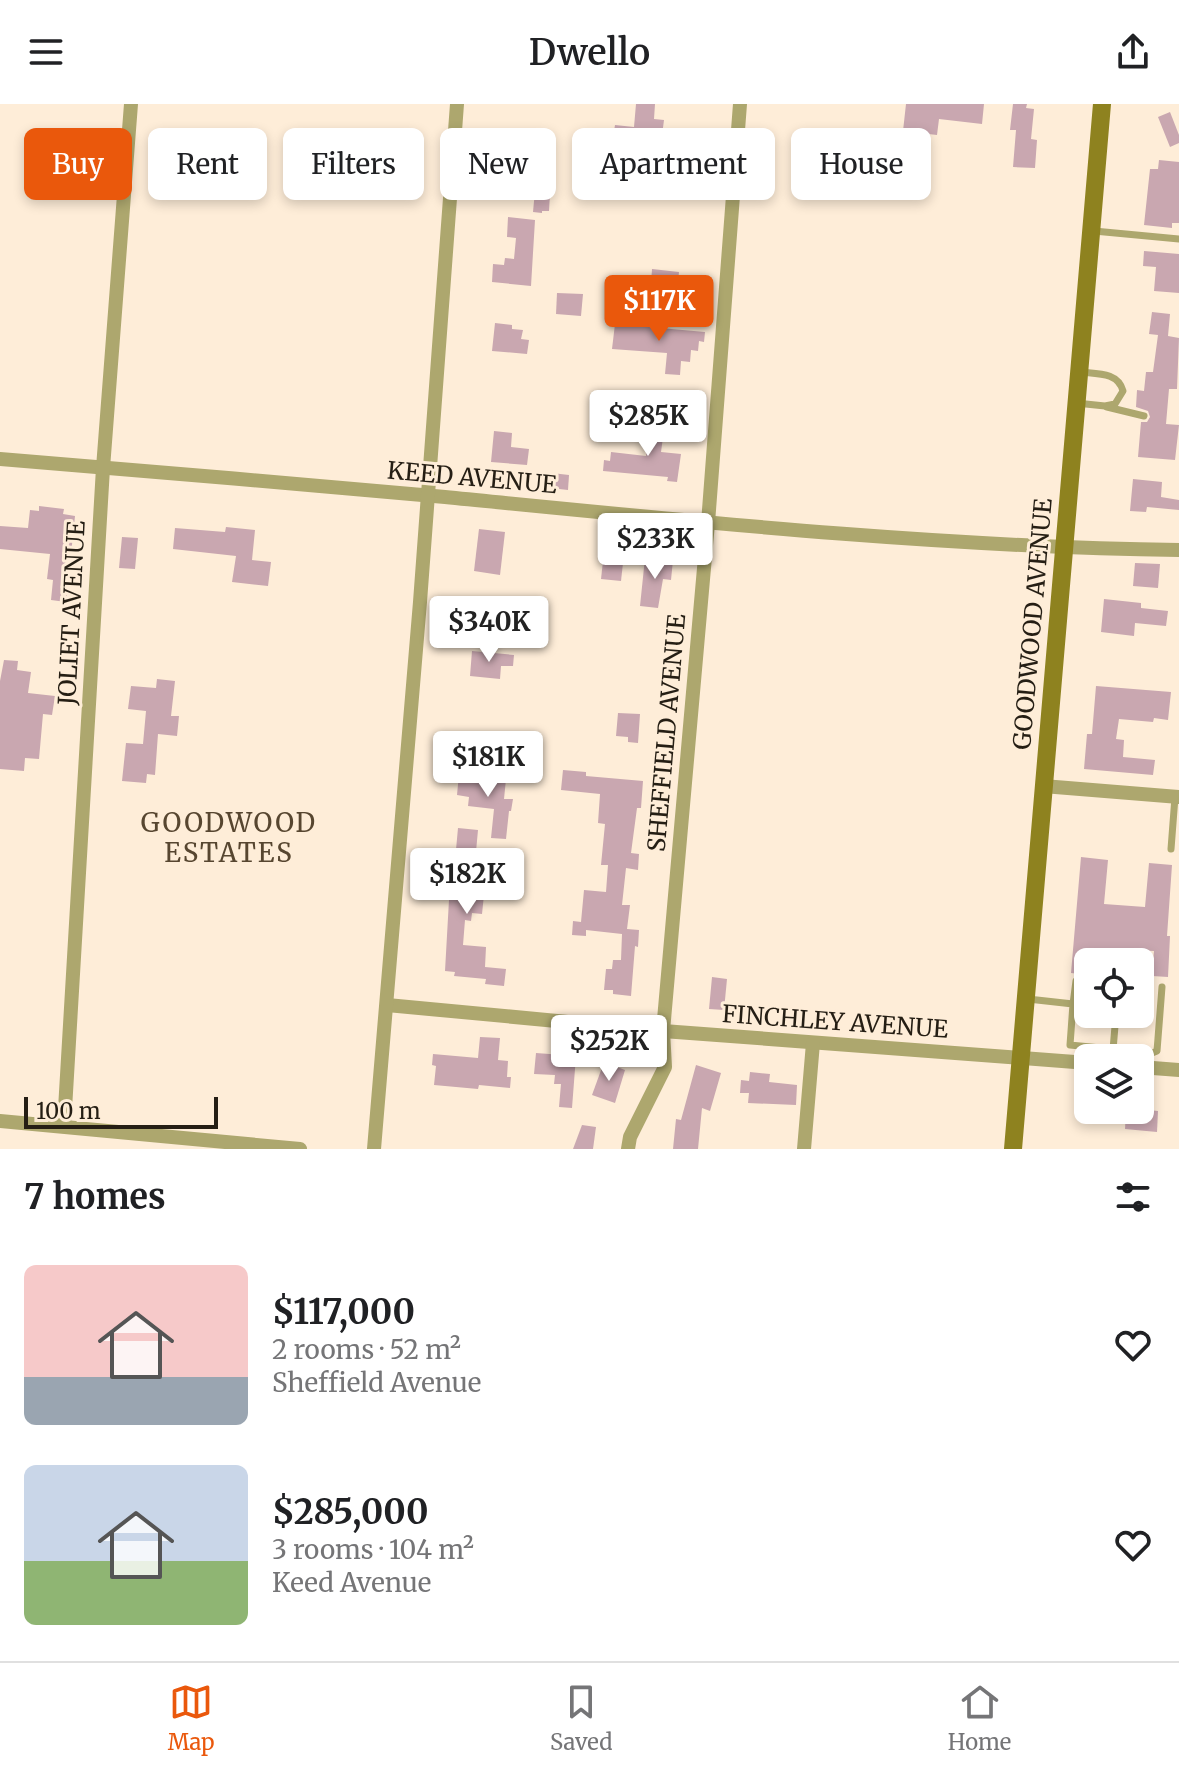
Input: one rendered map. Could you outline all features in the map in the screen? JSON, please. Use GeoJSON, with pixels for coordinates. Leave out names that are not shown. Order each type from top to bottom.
{"type":"FeatureCollection","features":[{"type":"Feature","properties":{"kind":"street","name":"JOLIET AVENUE"},"geometry":{"type":"LineString","coordinates":[[64,1126],[103,468],[131,104]]}},
{"type":"Feature","properties":{"kind":"street"},"geometry":{"type":"LineString","coordinates":[[374,1149],[457,104]]}},
{"type":"Feature","properties":{"kind":"street","name":"SHEFFIELD AVENUE"},"geometry":{"type":"LineString","coordinates":[[628,1149],[630,1137],[665,1067],[663,1031],[708,523],[740,104]]}},
{"type":"Feature","properties":{"kind":"street","name":"GOODWOOD AVENUE"},"geometry":{"type":"LineString","coordinates":[[1013,1149],[1102,104]]}},
{"type":"Feature","properties":{"kind":"street","name":"KEED AVENUE"},"geometry":{"type":"LineString","coordinates":[[0,459],[708,523],[1063,548],[1179,550]]}},
{"type":"Feature","properties":{"kind":"street"},"geometry":{"type":"LineString","coordinates":[[1043,786],[1177,797]]}},
{"type":"Feature","properties":{"kind":"street","name":"FINCHLEY AVENUE"},"geometry":{"type":"LineString","coordinates":[[387,1005],[663,1031],[1074,1062]]}},
{"type":"Feature","properties":{"kind":"street"},"geometry":{"type":"LineString","coordinates":[[804,1149],[813,1043]]}},
{"type":"Feature","properties":{"kind":"street"},"geometry":{"type":"LineString","coordinates":[[1154,1068],[1179,1070]]}},
{"type":"Feature","properties":{"kind":"street"},"geometry":{"type":"LineString","coordinates":[[0,1121],[300,1149]]}},
{"type":"Feature","properties":{"kind":"lane"},"geometry":{"type":"LineString","coordinates":[[1089,231],[1179,239]]}},
{"type":"Feature","properties":{"kind":"lane"},"geometry":{"type":"LineString","coordinates":[[1078,372],[1116,377],[1121,382],[1123,391],[1120,399],[1115,404],[1105,406]]}},
{"type":"Feature","properties":{"kind":"lane"},"geometry":{"type":"LineString","coordinates":[[1075,403],[1105,406],[1144,416]]}},
{"type":"Feature","properties":{"kind":"lane"},"geometry":{"type":"LineString","coordinates":[[1171,849],[1177,797]]}},
{"type":"Feature","properties":{"kind":"lane"},"geometry":{"type":"LineString","coordinates":[[1154,1051],[1157,1051],[1162,987]]}},
{"type":"Feature","properties":{"kind":"lane"},"geometry":{"type":"LineString","coordinates":[[1074,996],[1070,1045],[1074,1045]]}},
{"type":"Feature","properties":{"kind":"lane"},"geometry":{"type":"LineString","coordinates":[[1026,999],[1073,1004]]}},
{"type":"Feature","properties":{"kind":"building"},"geometry":{"type":"Polygon","coordinates":[[[636,104],[655,104],[654,119],[664,120],[663,128],[614,128],[615,125],[634,127],[636,104]]]}},
{"type":"Feature","properties":{"kind":"building"},"geometry":{"type":"Polygon","coordinates":[[[906,104],[984,104],[982,124],[939,119],[937,135],[931,134],[931,128],[903,128],[906,104]]]}},
{"type":"Feature","properties":{"kind":"building"},"geometry":{"type":"Polygon","coordinates":[[[1013,104],[1027,104],[1026,108],[1034,109],[1031,139],[1037,140],[1035,168],[1013,167],[1016,130],[1010,130],[1013,104]]]}},
{"type":"Feature","properties":{"kind":"building"},"geometry":{"type":"Polygon","coordinates":[[[1170,112],[1179,143],[1170,147],[1158,117],[1170,112]]]}},
{"type":"Feature","properties":{"kind":"building"},"geometry":{"type":"Polygon","coordinates":[[[1159,160],[1179,162],[1179,223],[1172,223],[1172,228],[1144,225],[1150,169],[1158,169],[1159,160]]]}},
{"type":"Feature","properties":{"kind":"building"},"geometry":{"type":"Polygon","coordinates":[[[534,200],[550,200],[549,211],[533,212],[534,200]]]}},
{"type":"Feature","properties":{"kind":"building"},"geometry":{"type":"Polygon","coordinates":[[[508,217],[535,220],[531,286],[492,282],[493,264],[504,265],[505,258],[514,259],[516,238],[507,237],[508,217]]]}},
{"type":"Feature","properties":{"kind":"building"},"geometry":{"type":"Polygon","coordinates":[[[1144,251],[1179,254],[1179,293],[1154,291],[1156,267],[1143,266],[1144,251]]]}},
{"type":"Feature","properties":{"kind":"building"},"geometry":{"type":"Polygon","coordinates":[[[652,269],[679,272],[676,300],[650,298],[652,269]]]}},
{"type":"Feature","properties":{"kind":"building"},"geometry":{"type":"Polygon","coordinates":[[[557,293],[583,294],[581,316],[556,314],[557,293]]]}},
{"type":"Feature","properties":{"kind":"building"},"geometry":{"type":"Polygon","coordinates":[[[1152,312],[1170,314],[1168,336],[1179,338],[1177,389],[1169,389],[1166,424],[1179,425],[1175,460],[1138,457],[1141,422],[1147,422],[1150,417],[1148,411],[1136,407],[1137,390],[1144,391],[1146,372],[1153,372],[1158,335],[1149,334],[1152,312]]]}},
{"type":"Feature","properties":{"kind":"building"},"geometry":{"type":"Polygon","coordinates":[[[495,323],[523,330],[521,339],[529,340],[527,354],[492,351],[495,323]]]}},
{"type":"Feature","properties":{"kind":"building"},"geometry":{"type":"Polygon","coordinates":[[[615,324],[705,332],[704,342],[699,341],[698,351],[691,350],[690,362],[681,361],[680,375],[665,374],[667,353],[612,349],[615,324]]]}},
{"type":"Feature","properties":{"kind":"building"},"geometry":{"type":"Polygon","coordinates":[[[650,421],[665,423],[661,452],[681,454],[677,482],[667,481],[668,477],[603,471],[604,460],[610,461],[611,452],[646,456],[650,421]]]}},
{"type":"Feature","properties":{"kind":"building"},"geometry":{"type":"Polygon","coordinates":[[[494,431],[512,433],[511,447],[529,449],[527,465],[491,462],[494,431]]]}},
{"type":"Feature","properties":{"kind":"building"},"geometry":{"type":"Polygon","coordinates":[[[543,472],[569,475],[568,490],[541,487],[543,472]]]}},
{"type":"Feature","properties":{"kind":"building"},"geometry":{"type":"Polygon","coordinates":[[[1133,479],[1162,482],[1161,497],[1179,500],[1179,510],[1147,507],[1146,512],[1130,511],[1133,479]]]}},
{"type":"Feature","properties":{"kind":"building"},"geometry":{"type":"Polygon","coordinates":[[[39,506],[64,509],[63,514],[75,516],[66,602],[51,600],[53,580],[47,579],[50,554],[0,549],[0,526],[28,528],[30,510],[39,511],[39,506]]]}},
{"type":"Feature","properties":{"kind":"building"},"geometry":{"type":"Polygon","coordinates":[[[226,527],[255,530],[252,560],[271,562],[268,586],[232,582],[236,556],[173,549],[175,528],[225,532],[226,527]]]}},
{"type":"Feature","properties":{"kind":"building"},"geometry":{"type":"Polygon","coordinates":[[[479,529],[505,532],[500,575],[474,571],[479,529]]]}},
{"type":"Feature","properties":{"kind":"building"},"geometry":{"type":"Polygon","coordinates":[[[122,537],[138,538],[135,569],[119,568],[122,537]]]}},
{"type":"Feature","properties":{"kind":"building"},"geometry":{"type":"Polygon","coordinates":[[[604,552],[624,554],[621,581],[601,579],[604,552]]]}},
{"type":"Feature","properties":{"kind":"building"},"geometry":{"type":"Polygon","coordinates":[[[645,558],[673,560],[671,580],[663,579],[658,608],[640,606],[645,558]]]}},
{"type":"Feature","properties":{"kind":"building"},"geometry":{"type":"Polygon","coordinates":[[[1135,563],[1160,564],[1158,588],[1133,586],[1135,563]]]}},
{"type":"Feature","properties":{"kind":"building"},"geometry":{"type":"Polygon","coordinates":[[[1104,599],[1141,603],[1141,608],[1168,611],[1166,626],[1135,623],[1134,636],[1101,632],[1104,599]]]}},
{"type":"Feature","properties":{"kind":"building"},"geometry":{"type":"Polygon","coordinates":[[[481,602],[511,605],[509,624],[480,621],[481,602]]]}},
{"type":"Feature","properties":{"kind":"building"},"geometry":{"type":"Polygon","coordinates":[[[472,651],[514,655],[513,666],[501,666],[500,679],[470,676],[472,651]]]}},
{"type":"Feature","properties":{"kind":"building"},"geometry":{"type":"Polygon","coordinates":[[[4,660],[18,661],[17,670],[31,672],[28,693],[55,696],[52,715],[43,714],[39,759],[25,758],[24,771],[0,769],[0,681],[4,660]]]}},
{"type":"Feature","properties":{"kind":"building"},"geometry":{"type":"Polygon","coordinates":[[[157,679],[175,681],[171,716],[179,716],[177,736],[158,734],[155,775],[147,774],[146,783],[122,781],[126,743],[143,744],[146,711],[128,709],[131,686],[156,688],[157,679]]]}},
{"type":"Feature","properties":{"kind":"building"},"geometry":{"type":"Polygon","coordinates":[[[1096,686],[1171,692],[1168,720],[1119,719],[1116,739],[1124,740],[1123,757],[1155,760],[1153,775],[1084,769],[1087,734],[1092,734],[1096,686]]]}},
{"type":"Feature","properties":{"kind":"building"},"geometry":{"type":"Polygon","coordinates":[[[618,713],[640,714],[638,743],[628,742],[628,737],[616,736],[618,713]]]}},
{"type":"Feature","properties":{"kind":"building"},"geometry":{"type":"Polygon","coordinates":[[[563,770],[586,772],[586,776],[643,781],[641,808],[637,808],[631,853],[639,854],[638,870],[626,868],[622,905],[630,905],[627,929],[639,930],[631,996],[604,990],[606,969],[612,969],[613,960],[621,960],[622,934],[586,930],[586,936],[572,935],[573,921],[581,922],[584,890],[606,892],[608,865],[601,865],[605,824],[598,823],[600,794],[561,790],[563,770]]]}},
{"type":"Feature","properties":{"kind":"building"},"geometry":{"type":"Polygon","coordinates":[[[459,774],[506,779],[504,799],[513,799],[506,839],[491,838],[494,809],[468,806],[469,797],[457,795],[459,774]]]}},
{"type":"Feature","properties":{"kind":"building"},"geometry":{"type":"Polygon","coordinates":[[[458,828],[478,830],[473,884],[485,885],[482,914],[472,913],[471,921],[465,920],[463,945],[486,947],[485,967],[506,969],[504,986],[485,984],[486,979],[454,976],[455,972],[445,971],[450,882],[453,882],[458,828]]]}},
{"type":"Feature","properties":{"kind":"building"},"geometry":{"type":"Polygon","coordinates":[[[1081,857],[1108,860],[1104,904],[1145,907],[1149,863],[1172,865],[1167,936],[1170,936],[1168,977],[1154,976],[1154,948],[1074,948],[1074,973],[1071,973],[1081,857]]]}},
{"type":"Feature","properties":{"kind":"building"},"geometry":{"type":"Polygon","coordinates":[[[712,977],[727,979],[724,1010],[709,1009],[712,977]]]}},
{"type":"Feature","properties":{"kind":"building"},"geometry":{"type":"Polygon","coordinates":[[[480,1037],[500,1038],[498,1060],[508,1061],[510,1088],[434,1085],[436,1066],[432,1065],[433,1054],[478,1058],[480,1037]]]}},
{"type":"Feature","properties":{"kind":"building"},"geometry":{"type":"Polygon","coordinates":[[[536,1053],[576,1056],[572,1108],[559,1107],[561,1084],[554,1084],[555,1075],[534,1074],[536,1053]]]}},
{"type":"Feature","properties":{"kind":"building"},"geometry":{"type":"Polygon","coordinates":[[[604,1062],[625,1070],[615,1103],[592,1095],[604,1062]]]}},
{"type":"Feature","properties":{"kind":"building"},"geometry":{"type":"Polygon","coordinates":[[[696,1065],[721,1073],[710,1111],[702,1108],[698,1149],[673,1149],[676,1119],[681,1120],[696,1065]]]}},
{"type":"Feature","properties":{"kind":"building"},"geometry":{"type":"Polygon","coordinates":[[[750,1072],[770,1074],[769,1082],[797,1085],[796,1105],[748,1103],[749,1093],[740,1093],[741,1080],[749,1081],[750,1072]]]}},
{"type":"Feature","properties":{"kind":"building"},"geometry":{"type":"Polygon","coordinates":[[[1154,1111],[1158,1111],[1157,1132],[1125,1129],[1125,1124],[1154,1124],[1154,1111]]]}},
{"type":"Feature","properties":{"kind":"building"},"geometry":{"type":"Polygon","coordinates":[[[582,1125],[596,1127],[593,1149],[573,1149],[582,1125]]]}},
{"type":"Feature","properties":{"kind":"district","name":"GOODWOOD ESTATES"},"geometry":{"type":"Point","coordinates":[229,838]}}]}
